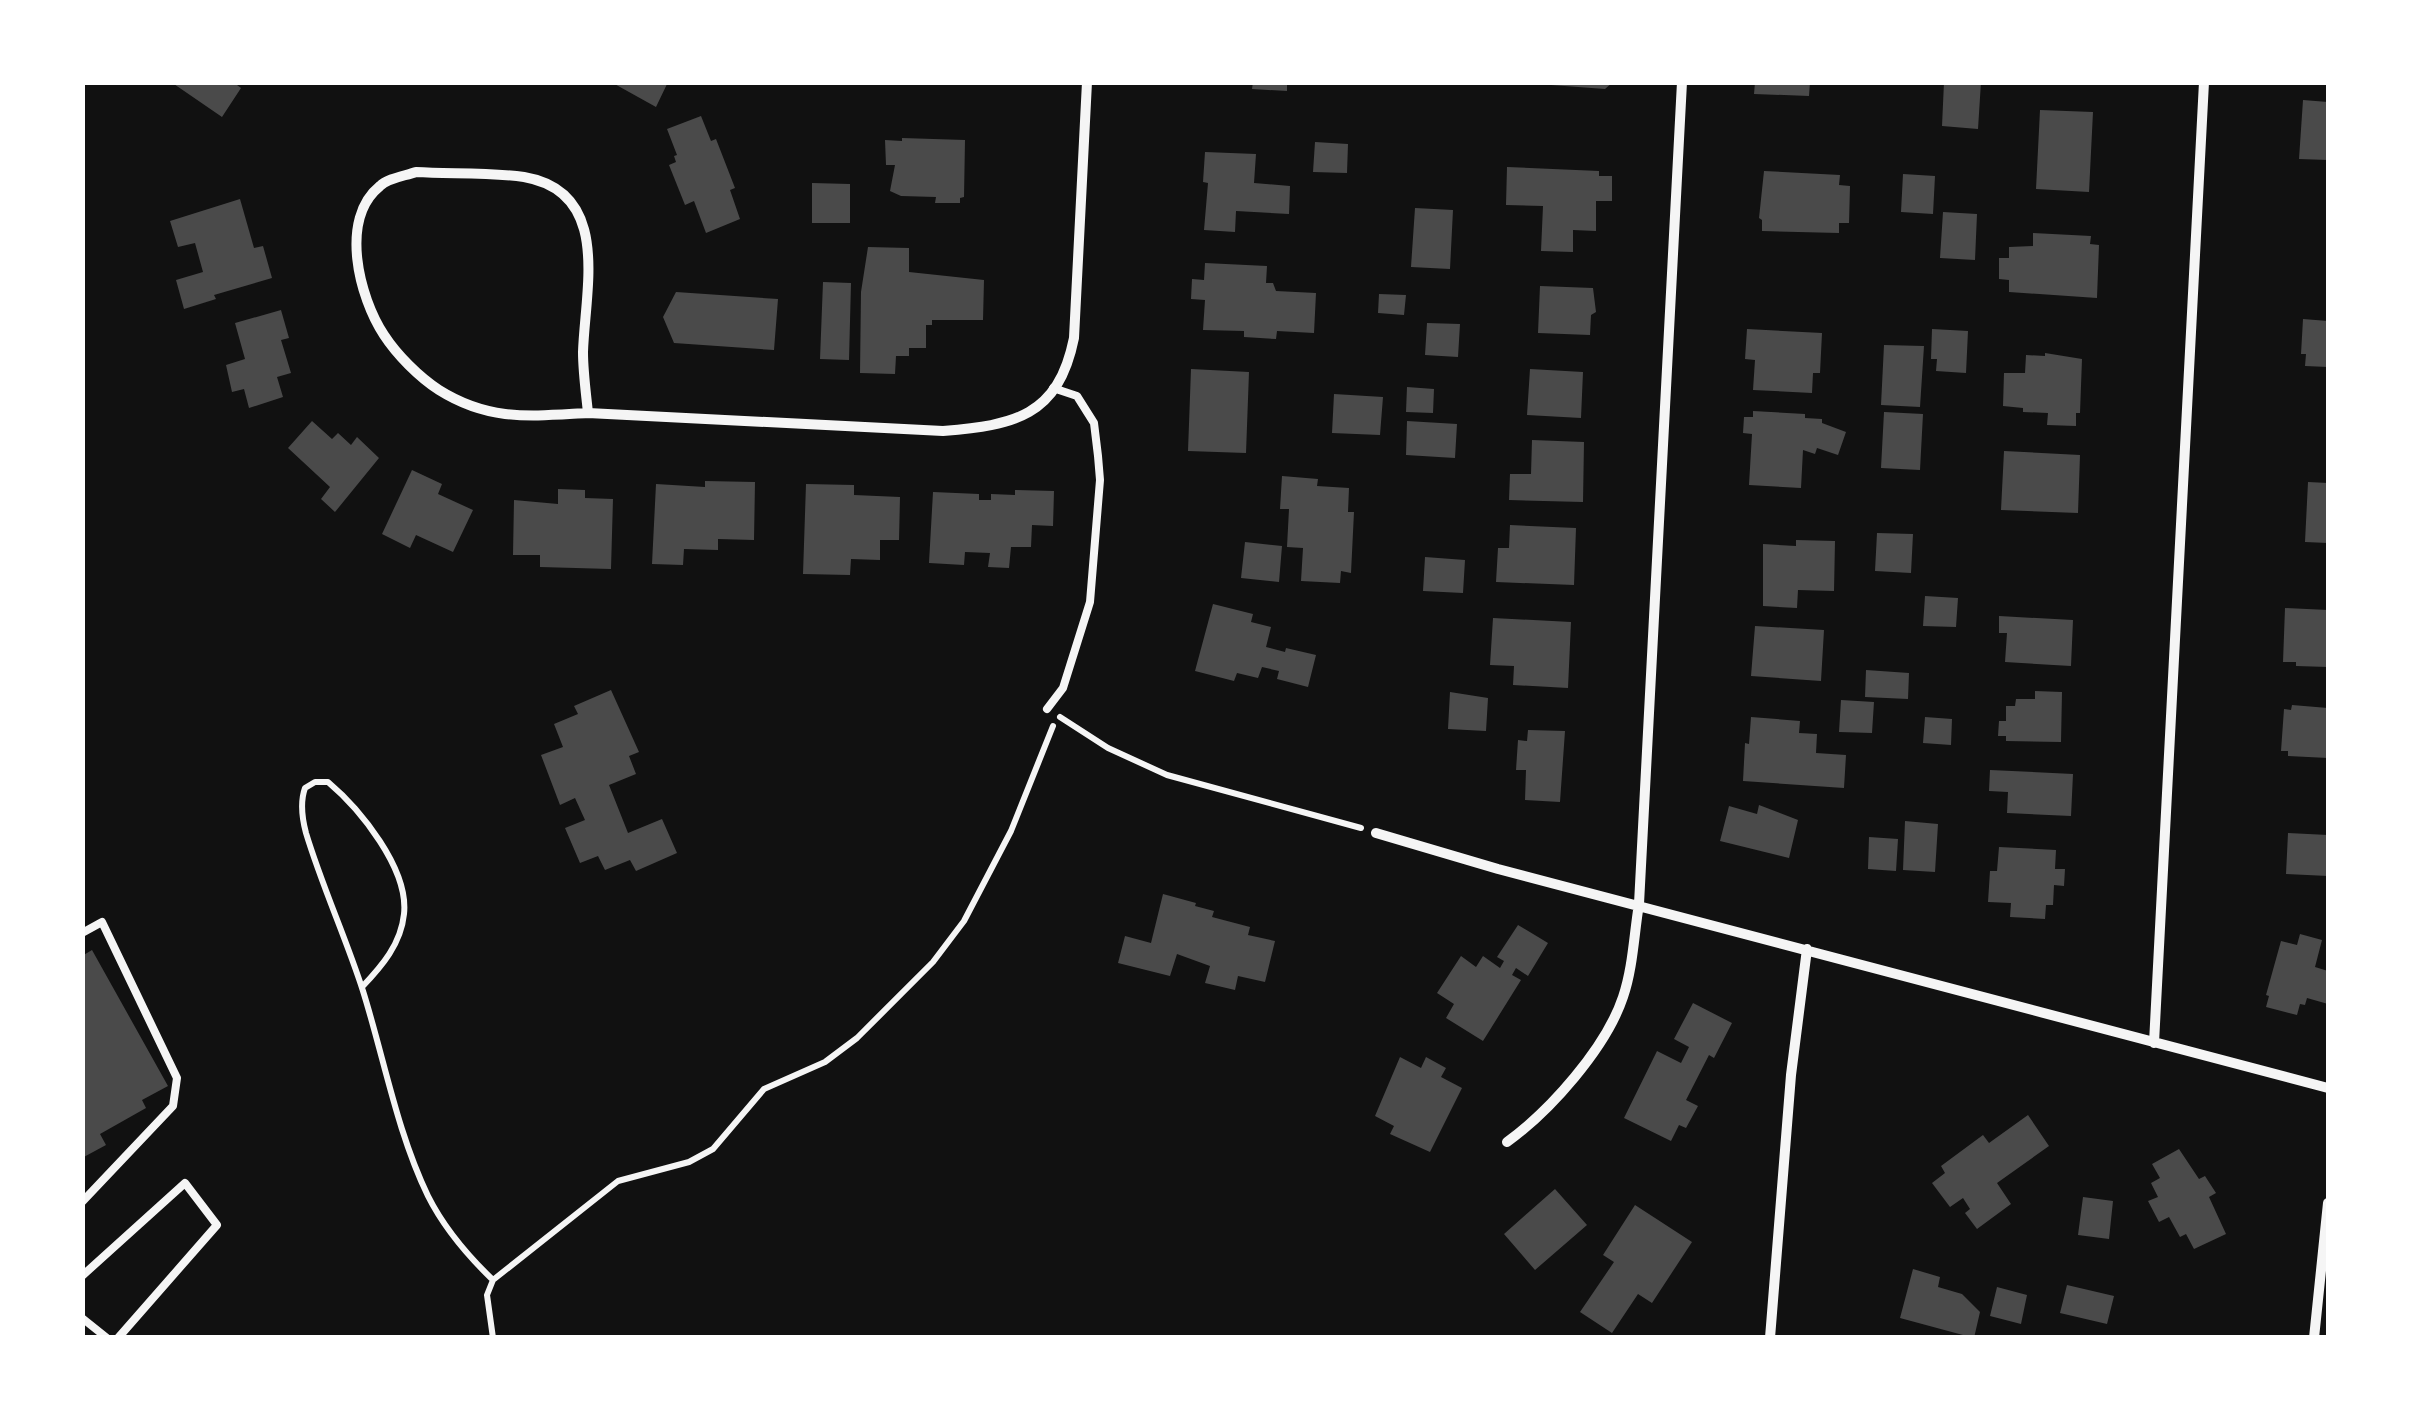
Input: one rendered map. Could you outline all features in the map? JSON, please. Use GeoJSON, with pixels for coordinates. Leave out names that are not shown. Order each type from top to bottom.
{"type":"FeatureCollection","features":[{"type":"Feature","properties":{"kind":"street"},"geometry":{"type":"LineString","coordinates":[[588,414],[583,356],[590,249],[581,216],[558,190],[526,178],[416,172],[381,184],[358,212],[354,249],[383,333],[406,361],[438,389],[470,405],[510,417],[588,414],[944,431],[998,426],[1034,411],[1069,364],[1074,338],[1087,82]]}},
{"type":"Feature","properties":{"kind":"street"},"geometry":{"type":"LineString","coordinates":[[1507,1142],[1564,1091],[1596,1047],[1623,998],[1639,904],[1682,82]]}},
{"type":"Feature","properties":{"kind":"street"},"geometry":{"type":"LineString","coordinates":[[2154,1043],[2204,82]]}},
{"type":"Feature","properties":{"kind":"street"},"geometry":{"type":"LineString","coordinates":[[1376,833],[1498,869],[2328,1088]]}},
{"type":"Feature","properties":{"kind":"street"},"geometry":{"type":"LineString","coordinates":[[1770,1338],[1792,1075],[1807,949]]}},
{"type":"Feature","properties":{"kind":"street"},"geometry":{"type":"LineString","coordinates":[[2314,1338],[2328,1203]]}},
{"type":"Feature","properties":{"kind":"lane"},"geometry":{"type":"LineString","coordinates":[[1047,708],[1063,688],[1090,602],[1100,480],[1094,423],[1077,396],[1053,388]]}},
{"type":"Feature","properties":{"kind":"lane"},"geometry":{"type":"LineString","coordinates":[[82,932],[102,922],[177,1078],[174,1106],[82,1202]]}},
{"type":"Feature","properties":{"kind":"lane"},"geometry":{"type":"LineString","coordinates":[[82,1276],[184,1183],[217,1225],[118,1338]]}},
{"type":"Feature","properties":{"kind":"lane"},"geometry":{"type":"LineString","coordinates":[[82,1318],[107,1338]]}},
{"type":"Feature","properties":{"kind":"path"},"geometry":{"type":"LineString","coordinates":[[1047,708],[1108,748],[1167,775],[1376,833]]}},
{"type":"Feature","properties":{"kind":"path"},"geometry":{"type":"LineString","coordinates":[[493,1338],[487,1296],[493,1280],[618,1181],[690,1162],[713,1149],[764,1088],[825,1062],[856,1038],[920,974],[964,921],[986,880],[1011,831],[1058,716]]}},
{"type":"Feature","properties":{"kind":"path"},"geometry":{"type":"LineString","coordinates":[[362,987],[383,965],[398,938],[404,912],[400,882],[378,838],[345,797],[328,782],[315,782],[305,788],[301,799],[305,830],[362,987],[403,1130],[427,1193],[468,1256],[493,1280]]}},
{"type":"Feature","properties":{"kind":"building"},"geometry":{"type":"Polygon","coordinates":[[[171,82],[233,82],[241,88],[222,117],[171,82]]]}},
{"type":"Feature","properties":{"kind":"building"},"geometry":{"type":"Polygon","coordinates":[[[611,82],[668,82],[656,107],[611,82]]]}},
{"type":"Feature","properties":{"kind":"building"},"geometry":{"type":"Polygon","coordinates":[[[1253,82],[1287,82],[1287,91],[1252,89],[1253,82]]]}},
{"type":"Feature","properties":{"kind":"building"},"geometry":{"type":"Polygon","coordinates":[[[1551,82],[1613,82],[1605,89],[1551,82]]]}},
{"type":"Feature","properties":{"kind":"building"},"geometry":{"type":"Polygon","coordinates":[[[1755,82],[1810,82],[1809,96],[1754,94],[1755,82]]]}},
{"type":"Feature","properties":{"kind":"building"},"geometry":{"type":"Polygon","coordinates":[[[1944,82],[1981,82],[1978,129],[1942,126],[1944,82]]]}},
{"type":"Feature","properties":{"kind":"building"},"geometry":{"type":"Polygon","coordinates":[[[2303,100],[2328,102],[2328,160],[2299,159],[2303,100]]]}},
{"type":"Feature","properties":{"kind":"building"},"geometry":{"type":"Polygon","coordinates":[[[2040,110],[2093,112],[2089,192],[2036,189],[2040,110]]]}},
{"type":"Feature","properties":{"kind":"building"},"geometry":{"type":"Polygon","coordinates":[[[701,116],[711,141],[716,139],[735,188],[730,190],[740,219],[706,233],[694,201],[685,205],[669,165],[676,162],[677,155],[667,129],[701,116]]]}},
{"type":"Feature","properties":{"kind":"building"},"geometry":{"type":"Polygon","coordinates":[[[885,140],[965,140],[964,197],[960,203],[935,203],[936,197],[901,196],[890,191],[895,165],[886,165],[885,140]]]}},
{"type":"Feature","properties":{"kind":"building"},"geometry":{"type":"Polygon","coordinates":[[[1315,142],[1348,144],[1347,173],[1313,172],[1315,142]]]}},
{"type":"Feature","properties":{"kind":"building"},"geometry":{"type":"Polygon","coordinates":[[[1205,152],[1256,154],[1254,183],[1290,186],[1289,214],[1236,211],[1235,232],[1204,230],[1208,183],[1203,182],[1205,152]]]}},
{"type":"Feature","properties":{"kind":"building"},"geometry":{"type":"Polygon","coordinates":[[[1507,167],[1599,171],[1599,176],[1612,176],[1612,201],[1596,201],[1596,231],[1573,230],[1573,252],[1541,251],[1543,206],[1506,205],[1507,167]]]}},
{"type":"Feature","properties":{"kind":"building"},"geometry":{"type":"Polygon","coordinates":[[[1764,171],[1840,175],[1839,185],[1850,186],[1849,223],[1839,223],[1839,233],[1762,231],[1759,218],[1764,171]]]}},
{"type":"Feature","properties":{"kind":"building"},"geometry":{"type":"Polygon","coordinates":[[[1903,174],[1935,176],[1933,214],[1901,212],[1903,174]]]}},
{"type":"Feature","properties":{"kind":"building"},"geometry":{"type":"Polygon","coordinates":[[[812,183],[850,184],[850,223],[812,223],[812,183]]]}},
{"type":"Feature","properties":{"kind":"building"},"geometry":{"type":"Polygon","coordinates":[[[240,199],[254,248],[263,246],[272,278],[214,295],[216,299],[184,309],[176,280],[203,272],[195,243],[178,247],[170,221],[240,199]]]}},
{"type":"Feature","properties":{"kind":"building"},"geometry":{"type":"Polygon","coordinates":[[[1415,208],[1453,210],[1450,269],[1411,267],[1415,208]]]}},
{"type":"Feature","properties":{"kind":"building"},"geometry":{"type":"Polygon","coordinates":[[[1943,212],[1977,214],[1975,260],[1940,258],[1943,212]]]}},
{"type":"Feature","properties":{"kind":"building"},"geometry":{"type":"Polygon","coordinates":[[[2033,233],[2091,236],[2090,244],[2099,245],[2097,298],[2009,292],[2009,280],[1999,279],[1999,258],[2009,258],[2009,247],[2033,246],[2033,233]]]}},
{"type":"Feature","properties":{"kind":"building"},"geometry":{"type":"Polygon","coordinates":[[[868,247],[909,248],[909,272],[984,280],[983,320],[932,320],[932,325],[926,325],[926,348],[909,348],[909,356],[896,356],[895,374],[860,373],[861,292],[868,247]]]}},
{"type":"Feature","properties":{"kind":"building"},"geometry":{"type":"Polygon","coordinates":[[[1205,263],[1267,266],[1266,283],[1273,283],[1276,291],[1316,293],[1314,333],[1277,331],[1276,339],[1244,337],[1244,331],[1203,330],[1205,300],[1191,299],[1192,279],[1204,280],[1205,263]]]}},
{"type":"Feature","properties":{"kind":"building"},"geometry":{"type":"Polygon","coordinates":[[[823,282],[851,283],[849,360],[820,359],[823,282]]]}},
{"type":"Feature","properties":{"kind":"building"},"geometry":{"type":"Polygon","coordinates":[[[1540,286],[1593,288],[1596,312],[1591,315],[1590,335],[1538,333],[1540,286]]]}},
{"type":"Feature","properties":{"kind":"building"},"geometry":{"type":"Polygon","coordinates":[[[676,292],[778,299],[774,350],[674,343],[663,317],[676,292]]]}},
{"type":"Feature","properties":{"kind":"building"},"geometry":{"type":"Polygon","coordinates":[[[1379,294],[1406,295],[1404,315],[1378,313],[1379,294]]]}},
{"type":"Feature","properties":{"kind":"building"},"geometry":{"type":"Polygon","coordinates":[[[281,310],[289,338],[281,340],[291,373],[277,377],[283,397],[249,408],[244,389],[232,392],[226,365],[245,359],[235,323],[281,310]]]}},
{"type":"Feature","properties":{"kind":"building"},"geometry":{"type":"Polygon","coordinates":[[[2303,319],[2328,321],[2328,367],[2305,366],[2306,354],[2301,354],[2303,319]]]}},
{"type":"Feature","properties":{"kind":"building"},"geometry":{"type":"Polygon","coordinates":[[[1427,323],[1460,324],[1458,357],[1425,355],[1427,323]]]}},
{"type":"Feature","properties":{"kind":"building"},"geometry":{"type":"Polygon","coordinates":[[[1747,329],[1822,333],[1820,373],[1813,373],[1812,393],[1753,390],[1755,360],[1745,359],[1747,329]]]}},
{"type":"Feature","properties":{"kind":"building"},"geometry":{"type":"Polygon","coordinates":[[[1932,329],[1968,331],[1966,373],[1936,371],[1937,359],[1931,359],[1932,329]]]}},
{"type":"Feature","properties":{"kind":"building"},"geometry":{"type":"Polygon","coordinates":[[[1884,345],[1924,346],[1920,407],[1881,405],[1884,345]]]}},
{"type":"Feature","properties":{"kind":"building"},"geometry":{"type":"Polygon","coordinates":[[[2045,353],[2082,359],[2076,426],[2047,425],[2048,413],[2003,406],[2004,373],[2025,373],[2026,355],[2045,353]]]}},
{"type":"Feature","properties":{"kind":"building"},"geometry":{"type":"Polygon","coordinates":[[[1191,369],[1249,372],[1246,453],[1188,451],[1191,369]]]}},
{"type":"Feature","properties":{"kind":"building"},"geometry":{"type":"Polygon","coordinates":[[[1530,369],[1583,372],[1581,418],[1527,415],[1530,369]]]}},
{"type":"Feature","properties":{"kind":"building"},"geometry":{"type":"Polygon","coordinates":[[[1407,387],[1434,389],[1433,413],[1406,412],[1407,387]]]}},
{"type":"Feature","properties":{"kind":"building"},"geometry":{"type":"Polygon","coordinates":[[[1334,394],[1383,397],[1380,435],[1332,433],[1334,394]]]}},
{"type":"Feature","properties":{"kind":"building"},"geometry":{"type":"Polygon","coordinates":[[[1753,411],[1805,414],[1805,418],[1822,419],[1822,423],[1846,432],[1838,455],[1817,448],[1815,454],[1803,450],[1801,488],[1749,485],[1752,434],[1743,433],[1744,417],[1753,417],[1753,411]]]}},
{"type":"Feature","properties":{"kind":"building"},"geometry":{"type":"Polygon","coordinates":[[[1884,412],[1923,414],[1920,470],[1881,468],[1884,412]]]}},
{"type":"Feature","properties":{"kind":"building"},"geometry":{"type":"Polygon","coordinates":[[[312,421],[332,439],[338,433],[351,445],[357,437],[379,458],[335,512],[321,499],[330,487],[288,448],[312,421]]]}},
{"type":"Feature","properties":{"kind":"building"},"geometry":{"type":"Polygon","coordinates":[[[1407,421],[1457,424],[1455,458],[1406,455],[1407,421]]]}},
{"type":"Feature","properties":{"kind":"building"},"geometry":{"type":"Polygon","coordinates":[[[1532,440],[1584,442],[1583,502],[1509,500],[1510,474],[1531,474],[1532,440]]]}},
{"type":"Feature","properties":{"kind":"building"},"geometry":{"type":"Polygon","coordinates":[[[2004,451],[2080,455],[2078,513],[2001,510],[2004,451]]]}},
{"type":"Feature","properties":{"kind":"building"},"geometry":{"type":"Polygon","coordinates":[[[412,470],[442,484],[438,494],[473,510],[453,552],[416,535],[410,548],[382,534],[412,470]]]}},
{"type":"Feature","properties":{"kind":"building"},"geometry":{"type":"Polygon","coordinates":[[[1282,476],[1318,479],[1317,486],[1349,488],[1348,512],[1354,512],[1351,573],[1341,571],[1340,583],[1301,581],[1303,548],[1287,547],[1289,509],[1280,509],[1282,476]]]}},
{"type":"Feature","properties":{"kind":"building"},"geometry":{"type":"Polygon","coordinates":[[[705,481],[755,482],[754,540],[718,539],[718,550],[684,549],[683,565],[652,564],[656,484],[705,487],[705,481]]]}},
{"type":"Feature","properties":{"kind":"building"},"geometry":{"type":"Polygon","coordinates":[[[2308,482],[2328,483],[2328,543],[2305,542],[2308,482]]]}},
{"type":"Feature","properties":{"kind":"building"},"geometry":{"type":"Polygon","coordinates":[[[806,484],[854,485],[854,495],[900,497],[899,540],[880,540],[880,560],[851,559],[850,575],[803,574],[806,484]]]}},
{"type":"Feature","properties":{"kind":"building"},"geometry":{"type":"Polygon","coordinates":[[[558,489],[585,490],[585,498],[613,499],[611,569],[540,567],[540,555],[513,555],[514,500],[558,504],[558,489]]]}},
{"type":"Feature","properties":{"kind":"building"},"geometry":{"type":"Polygon","coordinates":[[[1015,490],[1054,491],[1053,526],[1032,525],[1031,547],[1011,547],[1009,568],[988,567],[990,553],[965,552],[964,565],[929,563],[933,492],[979,494],[979,500],[991,500],[991,494],[1015,495],[1015,490]]]}},
{"type":"Feature","properties":{"kind":"building"},"geometry":{"type":"Polygon","coordinates":[[[1510,525],[1576,528],[1574,585],[1496,582],[1498,548],[1509,548],[1510,525]]]}},
{"type":"Feature","properties":{"kind":"building"},"geometry":{"type":"Polygon","coordinates":[[[1877,533],[1913,534],[1911,573],[1875,571],[1877,533]]]}},
{"type":"Feature","properties":{"kind":"building"},"geometry":{"type":"Polygon","coordinates":[[[1796,540],[1835,541],[1834,591],[1798,590],[1797,608],[1763,606],[1763,544],[1796,546],[1796,540]]]}},
{"type":"Feature","properties":{"kind":"building"},"geometry":{"type":"Polygon","coordinates":[[[1245,542],[1282,546],[1279,582],[1241,578],[1245,542]]]}},
{"type":"Feature","properties":{"kind":"building"},"geometry":{"type":"Polygon","coordinates":[[[1425,557],[1465,560],[1463,593],[1423,591],[1425,557]]]}},
{"type":"Feature","properties":{"kind":"building"},"geometry":{"type":"Polygon","coordinates":[[[1925,596],[1958,598],[1956,627],[1923,626],[1925,596]]]}},
{"type":"Feature","properties":{"kind":"building"},"geometry":{"type":"Polygon","coordinates":[[[1213,604],[1253,614],[1251,622],[1271,627],[1266,647],[1316,655],[1308,687],[1277,679],[1279,671],[1262,667],[1258,678],[1237,673],[1234,681],[1195,671],[1213,604]]]}},
{"type":"Feature","properties":{"kind":"building"},"geometry":{"type":"Polygon","coordinates":[[[2285,608],[2328,610],[2328,667],[2283,662],[2285,608]]]}},
{"type":"Feature","properties":{"kind":"building"},"geometry":{"type":"Polygon","coordinates":[[[1999,616],[2073,620],[2071,666],[2005,662],[2007,633],[1999,633],[1999,616]]]}},
{"type":"Feature","properties":{"kind":"building"},"geometry":{"type":"Polygon","coordinates":[[[1493,618],[1571,622],[1568,688],[1513,685],[1514,666],[1490,665],[1493,618]]]}},
{"type":"Feature","properties":{"kind":"building"},"geometry":{"type":"Polygon","coordinates":[[[1755,626],[1824,630],[1821,681],[1751,676],[1755,626]]]}},
{"type":"Feature","properties":{"kind":"building"},"geometry":{"type":"Polygon","coordinates":[[[1866,670],[1909,673],[1908,699],[1865,697],[1866,670]]]}},
{"type":"Feature","properties":{"kind":"building"},"geometry":{"type":"Polygon","coordinates":[[[611,690],[639,752],[629,756],[636,774],[609,785],[628,833],[662,819],[677,853],[636,871],[630,860],[605,870],[598,856],[580,863],[565,828],[585,820],[575,798],[560,805],[541,755],[563,747],[554,724],[578,714],[574,706],[611,690]]]}},
{"type":"Feature","properties":{"kind":"building"},"geometry":{"type":"Polygon","coordinates":[[[2035,691],[2062,692],[2061,742],[2006,741],[2006,736],[1998,736],[1999,721],[2006,721],[2006,706],[2015,706],[2016,699],[2035,699],[2035,691]]]}},
{"type":"Feature","properties":{"kind":"building"},"geometry":{"type":"Polygon","coordinates":[[[1450,692],[1488,698],[1486,731],[1448,729],[1450,692]]]}},
{"type":"Feature","properties":{"kind":"building"},"geometry":{"type":"Polygon","coordinates":[[[1841,700],[1874,702],[1872,733],[1839,732],[1841,700]]]}},
{"type":"Feature","properties":{"kind":"building"},"geometry":{"type":"Polygon","coordinates":[[[2292,705],[2328,708],[2328,758],[2288,756],[2288,751],[2281,751],[2284,709],[2291,710],[2292,705]]]}},
{"type":"Feature","properties":{"kind":"building"},"geometry":{"type":"Polygon","coordinates":[[[1751,717],[1800,721],[1799,733],[1817,734],[1816,753],[1846,755],[1844,788],[1743,781],[1751,717]]]}},
{"type":"Feature","properties":{"kind":"building"},"geometry":{"type":"Polygon","coordinates":[[[1925,717],[1952,719],[1951,745],[1923,743],[1925,717]]]}},
{"type":"Feature","properties":{"kind":"building"},"geometry":{"type":"Polygon","coordinates":[[[1528,730],[1565,731],[1560,802],[1525,800],[1526,770],[1516,770],[1518,740],[1527,741],[1528,730]]]}},
{"type":"Feature","properties":{"kind":"building"},"geometry":{"type":"Polygon","coordinates":[[[1990,770],[2073,774],[2071,816],[2007,813],[2008,792],[1989,791],[1990,770]]]}},
{"type":"Feature","properties":{"kind":"building"},"geometry":{"type":"Polygon","coordinates":[[[1759,805],[1798,820],[1789,858],[1720,841],[1729,806],[1757,814],[1759,805]]]}},
{"type":"Feature","properties":{"kind":"building"},"geometry":{"type":"Polygon","coordinates":[[[1905,821],[1938,824],[1935,872],[1903,870],[1905,821]]]}},
{"type":"Feature","properties":{"kind":"building"},"geometry":{"type":"Polygon","coordinates":[[[2288,833],[2328,835],[2328,876],[2286,874],[2288,833]]]}},
{"type":"Feature","properties":{"kind":"building"},"geometry":{"type":"Polygon","coordinates":[[[1869,837],[1898,839],[1896,871],[1868,869],[1869,837]]]}},
{"type":"Feature","properties":{"kind":"building"},"geometry":{"type":"Polygon","coordinates":[[[1999,847],[2056,850],[2055,869],[2065,869],[2064,886],[2054,885],[2053,905],[2046,905],[2045,919],[2010,917],[2011,903],[1988,902],[1990,871],[1997,871],[1999,847]]]}},
{"type":"Feature","properties":{"kind":"building"},"geometry":{"type":"Polygon","coordinates":[[[1163,894],[1214,911],[1212,917],[1250,927],[1248,935],[1275,941],[1265,982],[1238,976],[1235,990],[1205,983],[1210,966],[1177,954],[1170,976],[1118,963],[1125,936],[1151,943],[1163,894]]]}},
{"type":"Feature","properties":{"kind":"building"},"geometry":{"type":"Polygon","coordinates":[[[1518,925],[1548,943],[1528,976],[1516,968],[1512,975],[1521,980],[1483,1041],[1446,1018],[1454,1004],[1437,993],[1461,956],[1476,967],[1483,956],[1500,968],[1504,961],[1497,957],[1518,925]]]}},
{"type":"Feature","properties":{"kind":"building"},"geometry":{"type":"Polygon","coordinates":[[[2300,934],[2322,940],[2315,967],[2328,971],[2328,1004],[2307,998],[2297,1015],[2266,1007],[2266,995],[2281,941],[2297,945],[2300,934]]]}},
{"type":"Feature","properties":{"kind":"building"},"geometry":{"type":"Polygon","coordinates":[[[92,950],[168,1086],[142,1100],[146,1108],[100,1134],[106,1145],[82,1158],[82,956],[92,950]]]}},
{"type":"Feature","properties":{"kind":"building"},"geometry":{"type":"Polygon","coordinates":[[[1693,1003],[1732,1023],[1714,1058],[1709,1055],[1686,1100],[1698,1106],[1686,1128],[1679,1125],[1671,1141],[1624,1118],[1657,1051],[1681,1063],[1689,1047],[1674,1039],[1693,1003]]]}},
{"type":"Feature","properties":{"kind":"building"},"geometry":{"type":"Polygon","coordinates":[[[1400,1057],[1421,1068],[1426,1057],[1446,1068],[1441,1077],[1462,1088],[1430,1152],[1390,1134],[1394,1126],[1375,1116],[1400,1057]]]}},
{"type":"Feature","properties":{"kind":"building"},"geometry":{"type":"Polygon","coordinates":[[[2028,1115],[2049,1146],[1997,1183],[2011,1204],[1977,1229],[1965,1213],[1970,1209],[1963,1198],[1950,1207],[1932,1183],[1945,1173],[1941,1166],[1983,1135],[1989,1143],[2028,1115]]]}},
{"type":"Feature","properties":{"kind":"building"},"geometry":{"type":"Polygon","coordinates":[[[2179,1149],[2199,1179],[2205,1176],[2216,1193],[2209,1197],[2226,1234],[2194,1249],[2186,1234],[2180,1237],[2169,1217],[2159,1222],[2148,1201],[2158,1197],[2151,1183],[2160,1178],[2152,1164],[2179,1149]]]}},
{"type":"Feature","properties":{"kind":"building"},"geometry":{"type":"Polygon","coordinates":[[[1555,1189],[1587,1225],[1535,1270],[1504,1234],[1555,1189]]]}},
{"type":"Feature","properties":{"kind":"building"},"geometry":{"type":"Polygon","coordinates":[[[2083,1197],[2113,1201],[2109,1239],[2078,1235],[2083,1197]]]}},
{"type":"Feature","properties":{"kind":"building"},"geometry":{"type":"Polygon","coordinates":[[[1635,1205],[1692,1242],[1652,1303],[1638,1294],[1612,1333],[1580,1312],[1614,1262],[1603,1255],[1635,1205]]]}},
{"type":"Feature","properties":{"kind":"building"},"geometry":{"type":"Polygon","coordinates":[[[1913,1269],[1940,1277],[1938,1287],[1962,1294],[1980,1312],[1974,1338],[1900,1318],[1913,1269]]]}},
{"type":"Feature","properties":{"kind":"building"},"geometry":{"type":"Polygon","coordinates":[[[2067,1285],[2114,1296],[2107,1324],[2060,1313],[2067,1285]]]}},
{"type":"Feature","properties":{"kind":"building"},"geometry":{"type":"Polygon","coordinates":[[[1997,1287],[2027,1295],[2021,1324],[1990,1316],[1997,1287]]]}}]}
